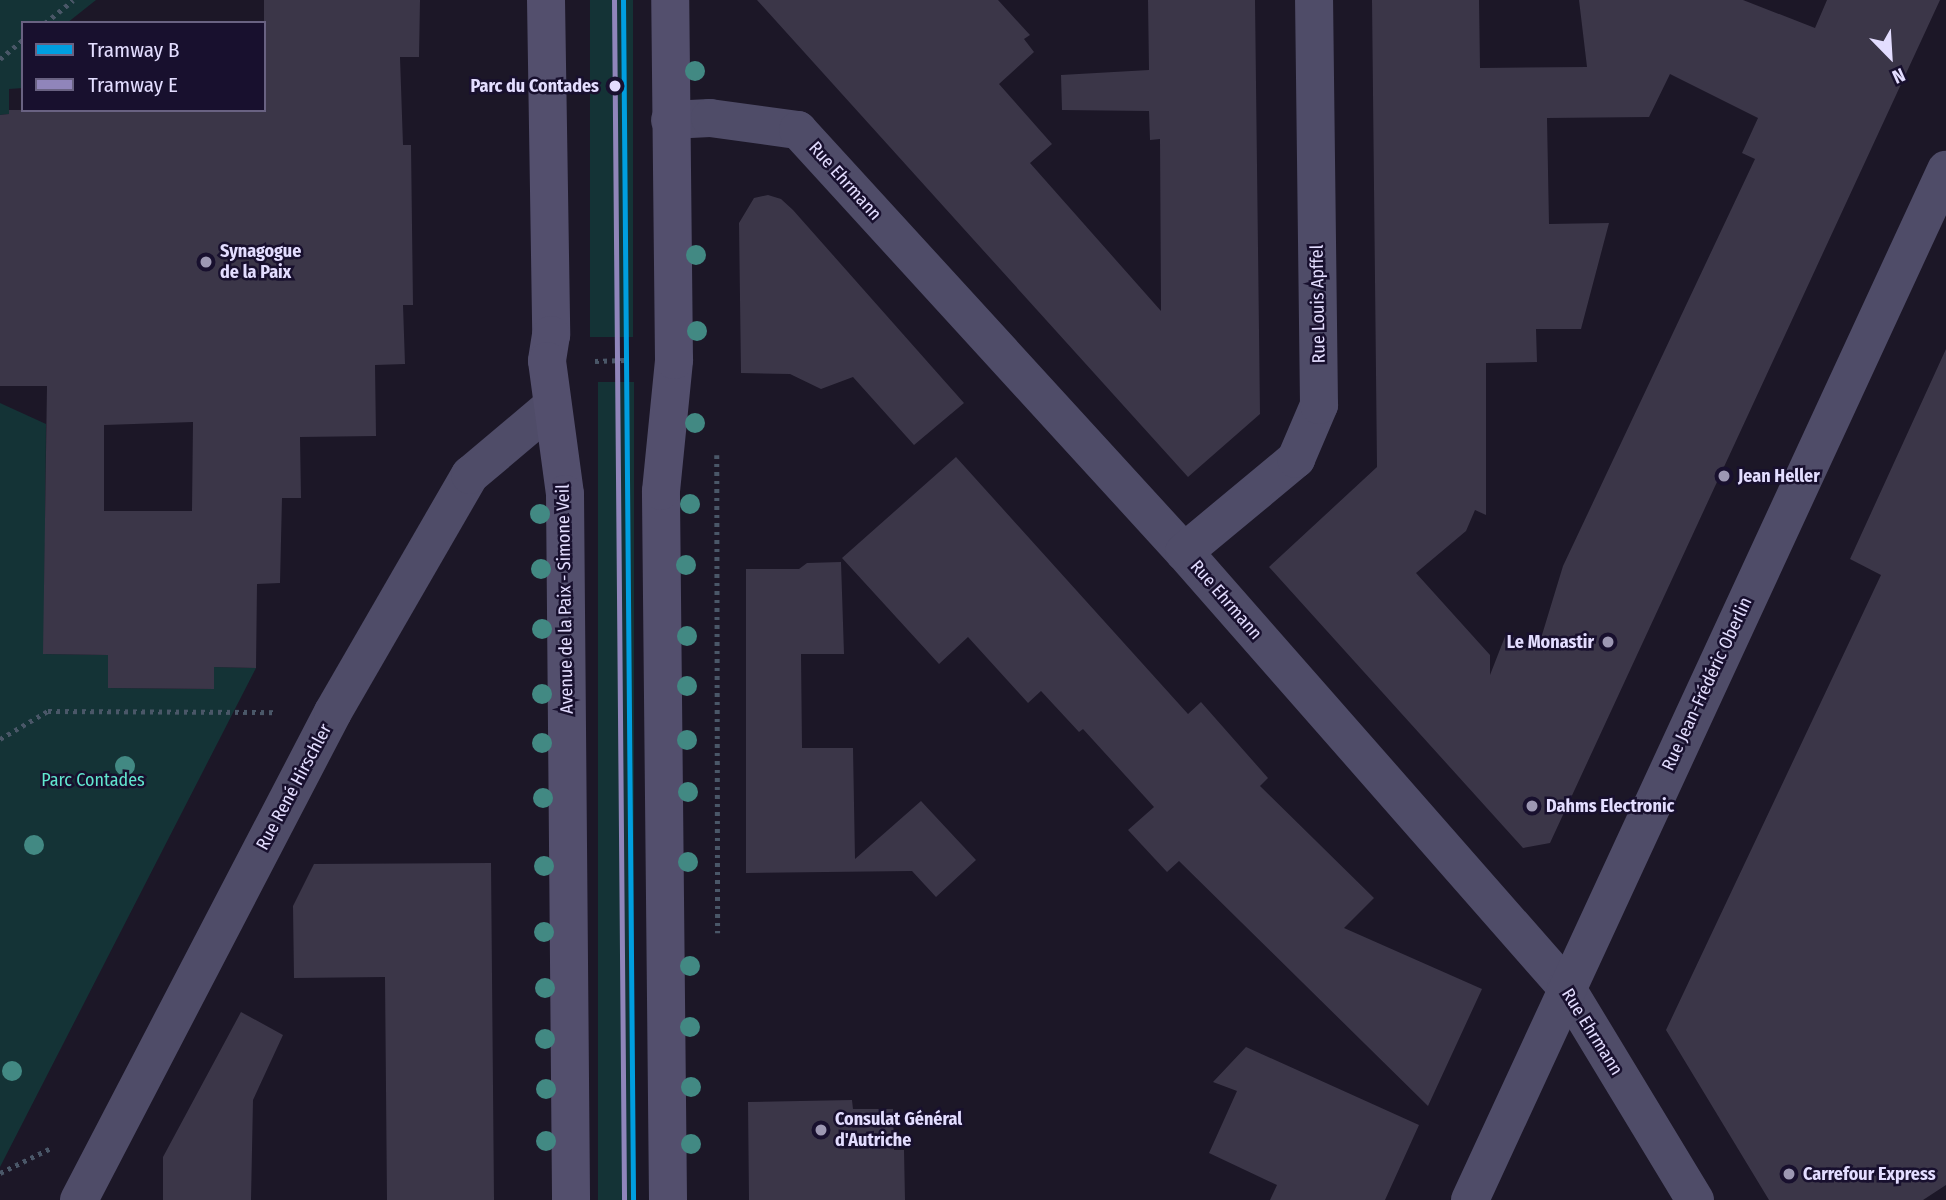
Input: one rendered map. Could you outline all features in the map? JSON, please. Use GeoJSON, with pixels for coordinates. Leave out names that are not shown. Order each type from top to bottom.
{"type":"FeatureCollection","features":[{"type":"Feature","properties":{"kind":"main road","name":"Avenue de la Paix - Simone Veil"},"geometry":{"type":"LineString","coordinates":[[546,0],[551,335],[547,361],[565,494],[571,1200]]}},
{"type":"Feature","properties":{"kind":"main road"},"geometry":{"type":"LineString","coordinates":[[668,1200],[661,491],[674,360],[670,0]]}},
{"type":"Feature","properties":{"kind":"street","name":"Rue Louis Apffel"},"geometry":{"type":"LineString","coordinates":[[1184,552],[1296,458],[1319,405],[1314,0]]}},
{"type":"Feature","properties":{"kind":"street","name":"Rue Ehrmann"},"geometry":{"type":"LineString","coordinates":[[670,120],[710,118],[799,130],[1184,552],[1566,987],[1695,1200]]}},
{"type":"Feature","properties":{"kind":"street","name":"Rue Jean-Frédéric Oberlin"},"geometry":{"type":"LineString","coordinates":[[1471,1200],[1566,987],[1946,170]]}},
{"type":"Feature","properties":{"kind":"street","name":"Rue René Hirschler"},"geometry":{"type":"LineString","coordinates":[[79,1200],[333,712],[470,475],[552,406]]}},
{"type":"Feature","properties":{"kind":"path"},"geometry":{"type":"LineString","coordinates":[[47,21],[73,0]]}},
{"type":"Feature","properties":{"kind":"path"},"geometry":{"type":"LineString","coordinates":[[0,59],[21,42]]}},
{"type":"Feature","properties":{"kind":"path"},"geometry":{"type":"LineString","coordinates":[[590,361],[638,360]]}},
{"type":"Feature","properties":{"kind":"path"},"geometry":{"type":"LineString","coordinates":[[717,444],[719,948]]}},
{"type":"Feature","properties":{"kind":"path"},"geometry":{"type":"LineString","coordinates":[[0,739],[48,712],[333,712]]}},
{"type":"Feature","properties":{"kind":"green space"},"geometry":{"type":"Polygon","coordinates":[[[0,0],[96,0],[70,21],[21,21],[21,88],[9,89],[9,114],[0,115],[0,0]]]}},
{"type":"Feature","properties":{"kind":"green space"},"geometry":{"type":"Polygon","coordinates":[[[590,0],[633,0],[633,337],[590,337],[590,0]]]}},
{"type":"Feature","properties":{"kind":"green space"},"geometry":{"type":"Polygon","coordinates":[[[598,382],[634,382],[634,1200],[598,1200],[598,382]]]}},
{"type":"Feature","properties":{"kind":"green space","name":"Parc Contades"},"geometry":{"type":"Polygon","coordinates":[[[0,403],[46,424],[44,654],[108,655],[108,688],[214,689],[214,667],[256,668],[0,1167],[0,403]]]}},
{"type":"Feature","properties":{"kind":"building","name":"Synagogue de la Paix"},"geometry":{"type":"Polygon","coordinates":[[[264,0],[420,0],[419,57],[400,57],[403,145],[411,145],[413,305],[403,305],[405,364],[375,365],[376,436],[300,437],[301,498],[282,498],[280,583],[257,584],[256,668],[214,667],[214,689],[108,688],[108,655],[43,654],[47,386],[0,386],[0,115],[9,114],[9,110],[266,112],[264,0]],[[193,422],[104,425],[104,511],[192,511],[193,422]]]}},
{"type":"Feature","properties":{"kind":"building"},"geometry":{"type":"Polygon","coordinates":[[[757,0],[998,0],[1030,35],[1024,39],[1034,52],[999,84],[1052,144],[1030,163],[1161,311],[1160,139],[1150,140],[1149,111],[1062,110],[1061,75],[1149,70],[1148,0],[1255,0],[1260,414],[1188,477],[757,0]]]}},
{"type":"Feature","properties":{"kind":"building"},"geometry":{"type":"Polygon","coordinates":[[[1372,0],[1479,0],[1480,68],[1587,67],[1579,0],[1743,0],[1815,28],[1827,0],[1940,0],[1550,843],[1523,848],[1269,567],[1377,467],[1372,0]],[[1670,74],[1649,117],[1547,118],[1549,224],[1609,223],[1581,329],[1536,329],[1537,362],[1486,363],[1486,515],[1475,510],[1466,531],[1416,573],[1490,655],[1490,675],[1506,634],[1538,648],[1563,566],[1755,159],[1742,153],[1758,118],[1670,74]]]}},
{"type":"Feature","properties":{"kind":"building"},"geometry":{"type":"Polygon","coordinates":[[[768,195],[781,199],[793,210],[964,403],[914,445],[853,377],[821,389],[790,374],[741,373],[739,223],[754,198],[768,195]]]}},
{"type":"Feature","properties":{"kind":"building"},"geometry":{"type":"Polygon","coordinates":[[[1946,349],[1946,1185],[1923,1200],[1769,1200],[1666,1030],[1881,575],[1850,559],[1946,349]]]}},
{"type":"Feature","properties":{"kind":"building"},"geometry":{"type":"Polygon","coordinates":[[[956,457],[1188,714],[1201,702],[1268,778],[1260,786],[1374,898],[1344,928],[1482,989],[1428,1106],[1179,861],[1167,872],[1128,830],[1154,807],[1083,729],[1079,732],[1041,691],[1028,703],[968,637],[939,664],[842,558],[956,457]]]}},
{"type":"Feature","properties":{"kind":"building"},"geometry":{"type":"Polygon","coordinates":[[[841,562],[844,654],[801,654],[802,748],[853,748],[855,859],[921,801],[976,860],[936,897],[912,871],[746,873],[746,569],[799,569],[807,563],[841,562]]]}},
{"type":"Feature","properties":{"kind":"building"},"geometry":{"type":"Polygon","coordinates":[[[491,863],[494,1200],[387,1200],[385,977],[294,978],[293,906],[314,864],[491,863]]]}},
{"type":"Feature","properties":{"kind":"building"},"geometry":{"type":"Polygon","coordinates":[[[241,1012],[283,1035],[253,1100],[251,1200],[163,1200],[163,1157],[241,1012]]]}},
{"type":"Feature","properties":{"kind":"building"},"geometry":{"type":"Polygon","coordinates":[[[1246,1047],[1419,1125],[1385,1200],[1270,1200],[1277,1185],[1209,1153],[1237,1091],[1213,1082],[1246,1047]]]}},
{"type":"Feature","properties":{"kind":"building","name":"Consulat Général d'Autriche"},"geometry":{"type":"Polygon","coordinates":[[[852,1100],[853,1109],[893,1109],[894,1150],[904,1150],[905,1200],[749,1200],[748,1102],[852,1100]]]}},
{"type":"Feature","properties":{"kind":"tram line","name":"E"},"geometry":{"type":"LineString","coordinates":[[614,0],[624,1200]]}},
{"type":"Feature","properties":{"kind":"tram line","name":"B"},"geometry":{"type":"LineString","coordinates":[[623,0],[633,1200]]}},
{"type":"Feature","properties":{"kind":"place","name":"Parc du Contades"},"geometry":{"type":"Point","coordinates":[615,86]}},
{"type":"Feature","properties":{"kind":"place","name":"Synagogue de la Paix"},"geometry":{"type":"Point","coordinates":[206,262]}},
{"type":"Feature","properties":{"kind":"place","name":"Jean Heller"},"geometry":{"type":"Point","coordinates":[1724,476]}},
{"type":"Feature","properties":{"kind":"place","name":"Le Monastir"},"geometry":{"type":"Point","coordinates":[1608,642]}},
{"type":"Feature","properties":{"kind":"place","name":"Dahms Electronic"},"geometry":{"type":"Point","coordinates":[1532,806]}},
{"type":"Feature","properties":{"kind":"place","name":"Consulat Général d'Autriche"},"geometry":{"type":"Point","coordinates":[821,1130]}},
{"type":"Feature","properties":{"kind":"place","name":"Carrefour Express"},"geometry":{"type":"Point","coordinates":[1789,1174]}}]}
